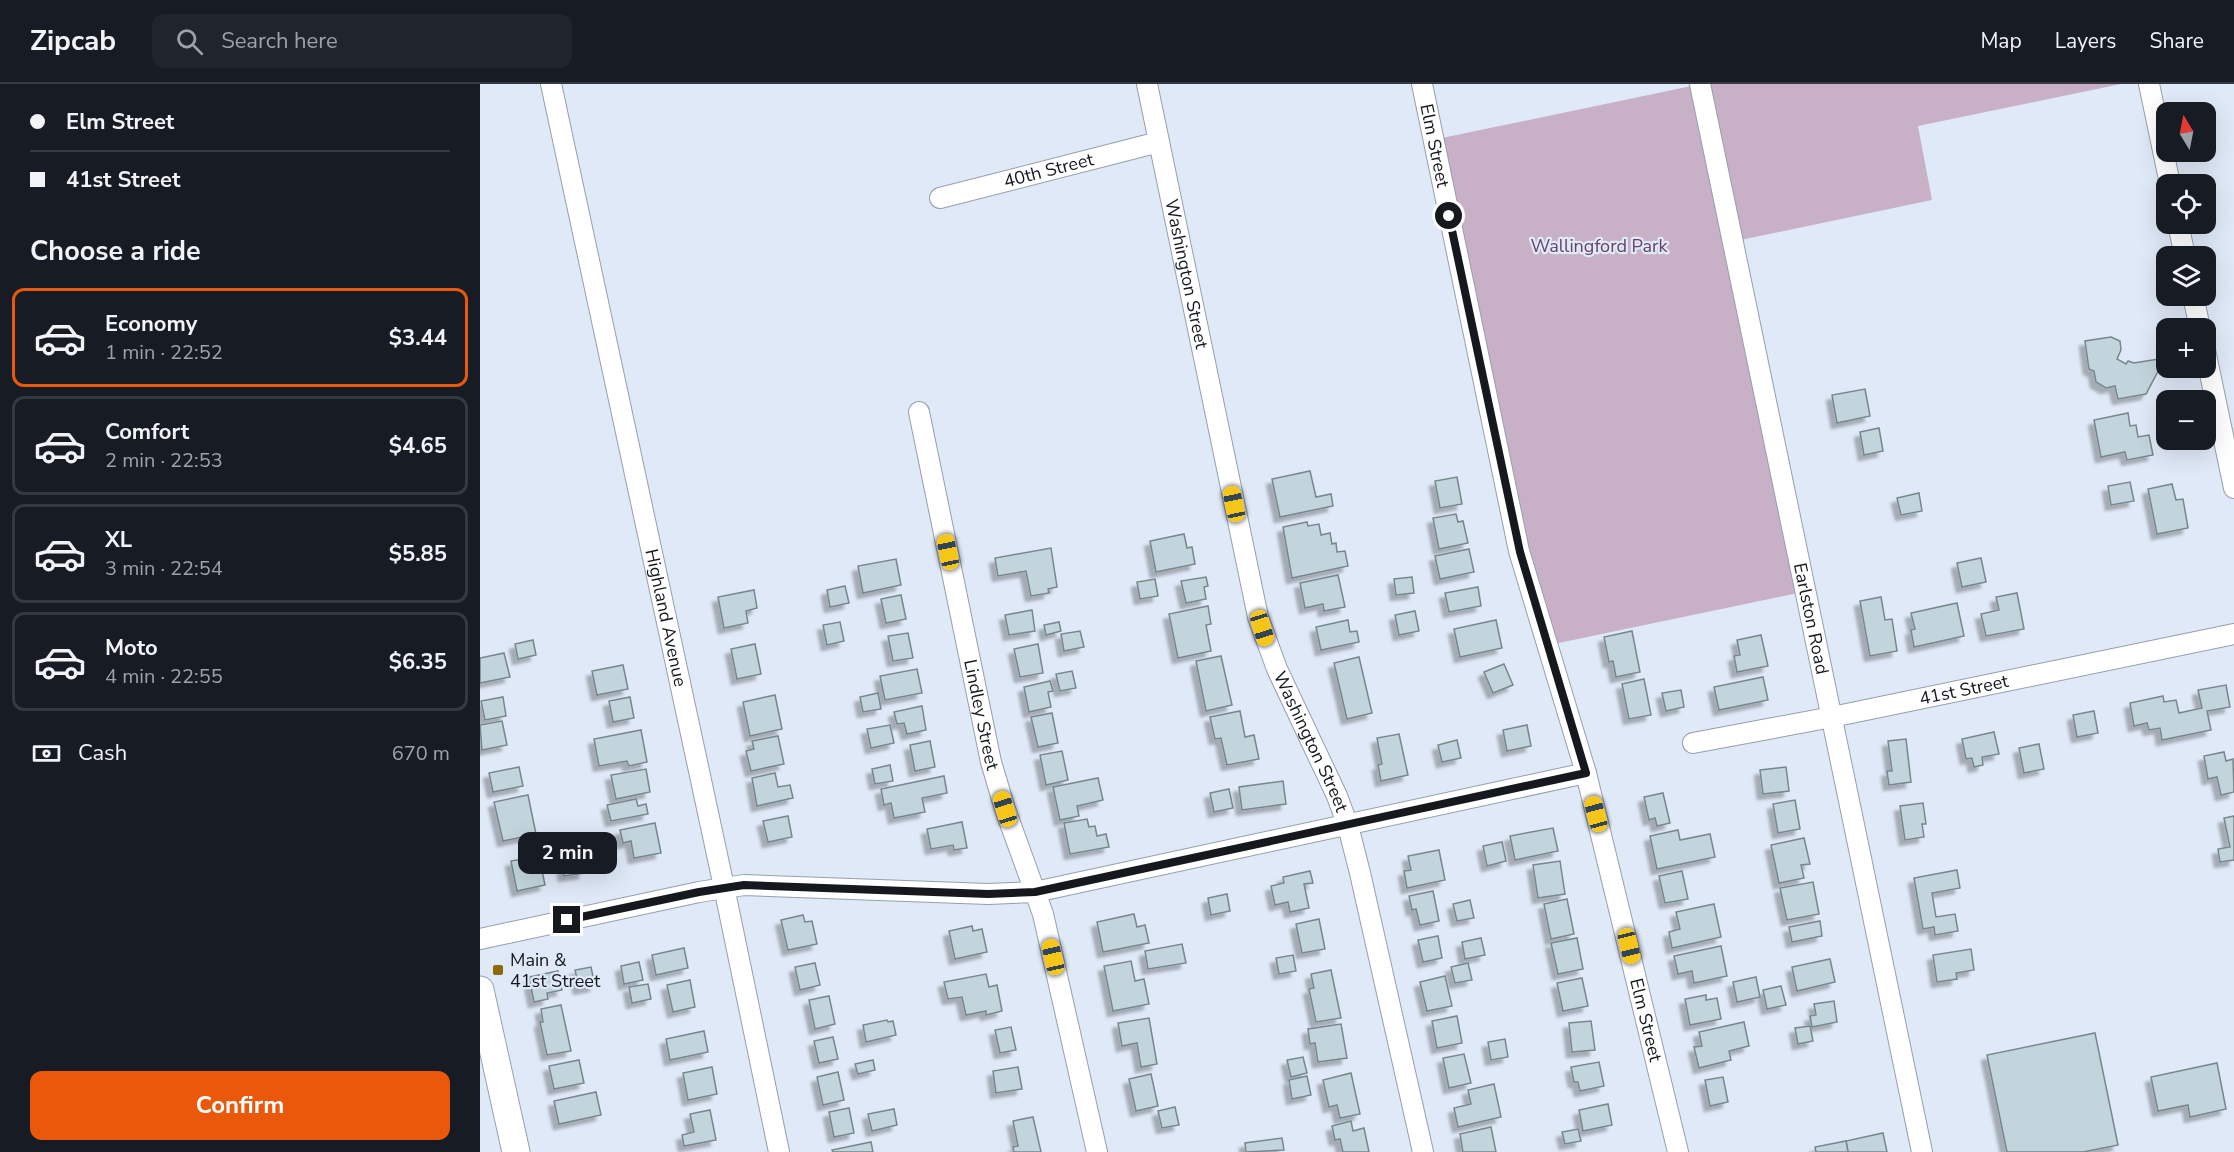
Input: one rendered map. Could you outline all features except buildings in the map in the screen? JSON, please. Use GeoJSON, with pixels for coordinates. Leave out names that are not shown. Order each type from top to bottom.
{"type":"FeatureCollection","features":[{"type":"Feature","properties":{"kind":"main road"},"geometry":{"type":"LineString","coordinates":[[480,990],[516,1152]]}},
{"type":"Feature","properties":{"kind":"street","name":"Highland Avenue"},"geometry":{"type":"LineString","coordinates":[[551,84],[779,1152]]}},
{"type":"Feature","properties":{"kind":"street","name":"Washington Street"},"geometry":{"type":"LineString","coordinates":[[1147,84],[1258,617],[1277,669],[1337,796],[1348,826],[1423,1152]]}},
{"type":"Feature","properties":{"kind":"street","name":"Elm Street"},"geometry":{"type":"LineString","coordinates":[[1422,84],[1520,552],[1586,773],[1678,1152]]}},
{"type":"Feature","properties":{"kind":"street","name":"Earlston Road"},"geometry":{"type":"LineString","coordinates":[[1700,84],[1922,1152]]}},
{"type":"Feature","properties":{"kind":"street"},"geometry":{"type":"LineString","coordinates":[[2149,84],[2168,174]]}},
{"type":"Feature","properties":{"kind":"street","name":"40th Street"},"geometry":{"type":"LineString","coordinates":[[939,198],[1159,142]]}},
{"type":"Feature","properties":{"kind":"street"},"geometry":{"type":"LineString","coordinates":[[2211,378],[2234,488]]}},
{"type":"Feature","properties":{"kind":"street","name":"Lindley Street"},"geometry":{"type":"LineString","coordinates":[[919,412],[991,762],[1005,809],[1043,914],[1097,1152]]}},
{"type":"Feature","properties":{"kind":"street","name":"41st Street"},"geometry":{"type":"LineString","coordinates":[[1693,743],[1832,717],[2234,634]]}},
{"type":"Feature","properties":{"kind":"street"},"geometry":{"type":"LineString","coordinates":[[480,939],[724,887],[763,884],[988,894],[1035,892],[1586,773]]}},
{"type":"Feature","properties":{"kind":"green space","name":"Wallingford Park"},"geometry":{"type":"Polygon","coordinates":[[[1701,84],[2121,84],[1918,126],[1932,200],[1731,242],[1803,592],[1549,645],[1442,138],[1701,84]]]}},
{"type":"Feature","properties":{"kind":"place","name":"Main & 41st Street"},"geometry":{"type":"Point","coordinates":[498,970]}},
{"type":"Feature","properties":{"kind":"route"},"geometry":{"type":"LineString","coordinates":[[567,920],[699,892],[744,885],[988,894],[1035,892],[1586,773],[1520,552],[1449,216]]}}]}
